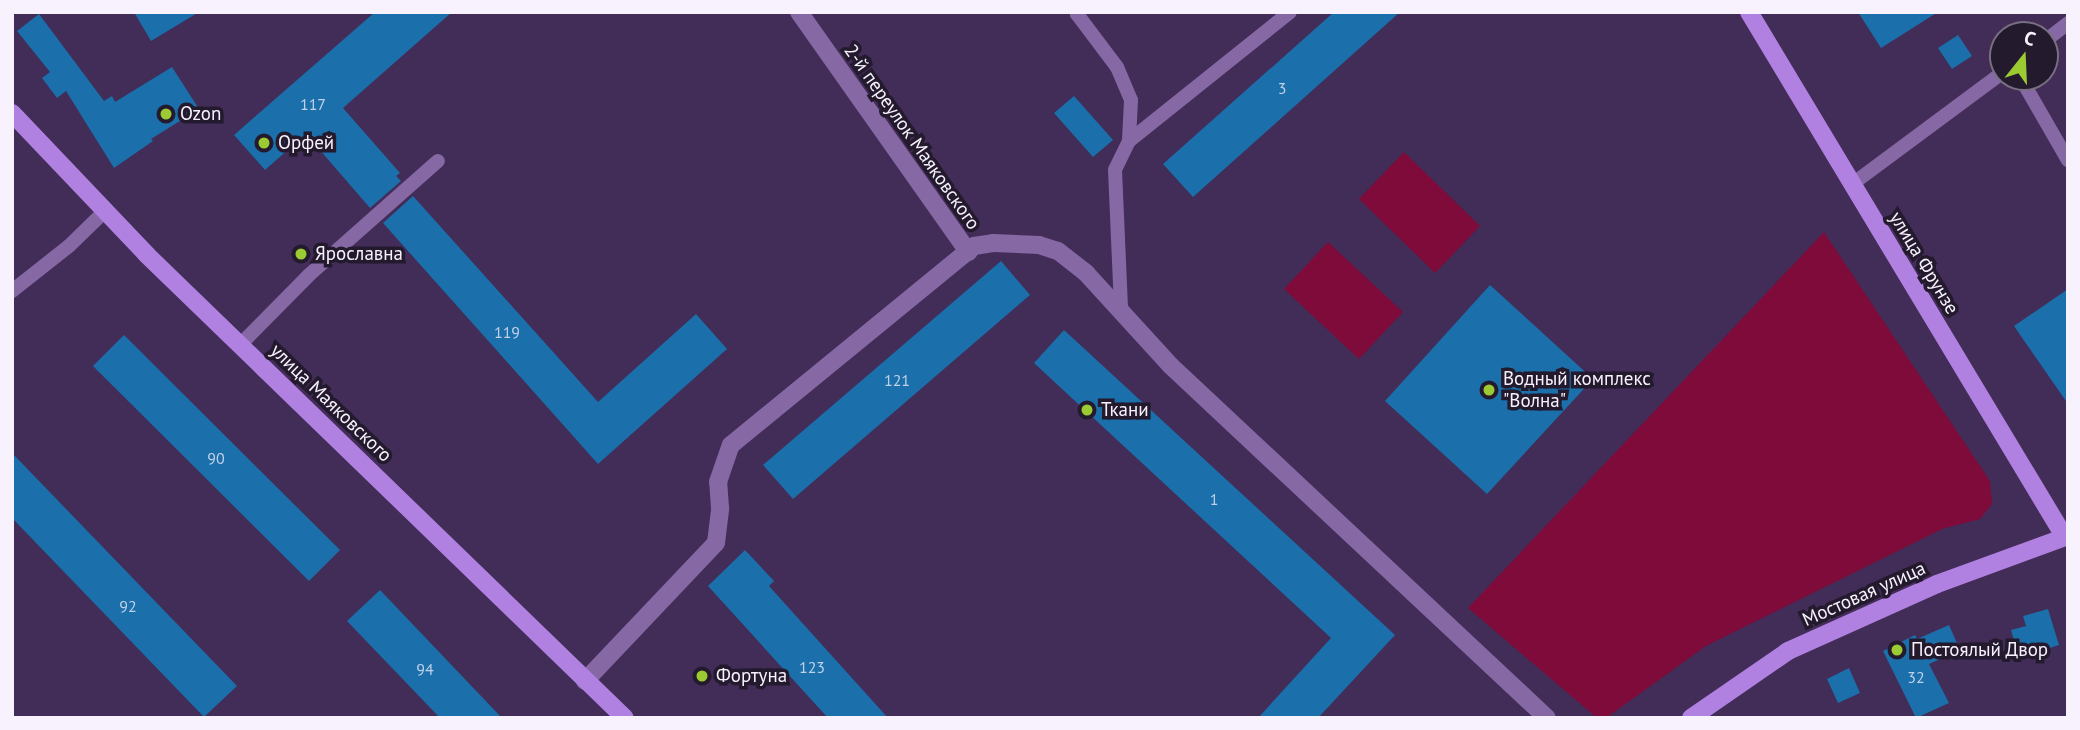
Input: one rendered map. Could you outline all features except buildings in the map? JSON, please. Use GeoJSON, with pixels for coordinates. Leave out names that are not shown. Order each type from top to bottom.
{"type":"FeatureCollection","features":[{"type":"Feature","properties":{"kind":"street","name":"2-й переулок Маяковского"},"geometry":{"type":"LineString","coordinates":[[799,12],[968,252]]}},
{"type":"Feature","properties":{"kind":"street","name":"улица Фрунзе"},"geometry":{"type":"LineString","coordinates":[[1749,12],[1851,185],[2066,536]]}},
{"type":"Feature","properties":{"kind":"street","name":"улица Маяковского"},"geometry":{"type":"LineString","coordinates":[[12,113],[105,211],[240,345],[625,718]]}},
{"type":"Feature","properties":{"kind":"street"},"geometry":{"type":"LineString","coordinates":[[585,681],[716,542],[720,518],[718,482],[731,444],[974,246],[993,243],[1039,245],[1058,251],[1086,273],[1171,366],[1547,718]]}},
{"type":"Feature","properties":{"kind":"street","name":"Мостовая улица"},"geometry":{"type":"LineString","coordinates":[[1691,718],[1788,651],[1937,584],[2066,536]]}},
{"type":"Feature","properties":{"kind":"lane"},"geometry":{"type":"LineString","coordinates":[[1079,12],[1077,14],[1117,67],[1131,100],[1129,141],[1115,170],[1121,309]]}},
{"type":"Feature","properties":{"kind":"lane"},"geometry":{"type":"LineString","coordinates":[[1129,141],[1290,12]]}},
{"type":"Feature","properties":{"kind":"lane"},"geometry":{"type":"LineString","coordinates":[[1851,185],[1989,82]]}},
{"type":"Feature","properties":{"kind":"lane"},"geometry":{"type":"LineString","coordinates":[[2028,91],[2068,160]]}},
{"type":"Feature","properties":{"kind":"lane"},"geometry":{"type":"LineString","coordinates":[[240,345],[305,271],[438,161]]}},
{"type":"Feature","properties":{"kind":"lane"},"geometry":{"type":"LineString","coordinates":[[12,290],[69,246],[105,211]]}},
{"type":"Feature","properties":{"kind":"shaded area"},"geometry":{"type":"Polygon","coordinates":[[[1404,152],[1480,226],[1435,273],[1359,199],[1404,152]]]}},
{"type":"Feature","properties":{"kind":"shaded area"},"geometry":{"type":"Polygon","coordinates":[[[1824,232],[1990,481],[1992,504],[1980,519],[1942,529],[1706,646],[1606,718],[1597,718],[1468,608],[1824,232]]]}},
{"type":"Feature","properties":{"kind":"shaded area"},"geometry":{"type":"Polygon","coordinates":[[[1328,242],[1403,312],[1359,359],[1284,289],[1328,242]]]}},
{"type":"Feature","properties":{"kind":"place","name":"Ozon"},"geometry":{"type":"Point","coordinates":[166,114]}},
{"type":"Feature","properties":{"kind":"place","name":"Орфей"},"geometry":{"type":"Point","coordinates":[264,143]}},
{"type":"Feature","properties":{"kind":"place","name":"Ярославна"},"geometry":{"type":"Point","coordinates":[301,254]}},
{"type":"Feature","properties":{"kind":"place","name":"Водный комплекс \"Волна\""},"geometry":{"type":"Point","coordinates":[1489,390]}},
{"type":"Feature","properties":{"kind":"place","name":"Ткани"},"geometry":{"type":"Point","coordinates":[1087,410]}},
{"type":"Feature","properties":{"kind":"place","name":"Постоялый Двор"},"geometry":{"type":"Point","coordinates":[1897,650]}},
{"type":"Feature","properties":{"kind":"place","name":"Фортуна"},"geometry":{"type":"Point","coordinates":[702,676]}}]}
